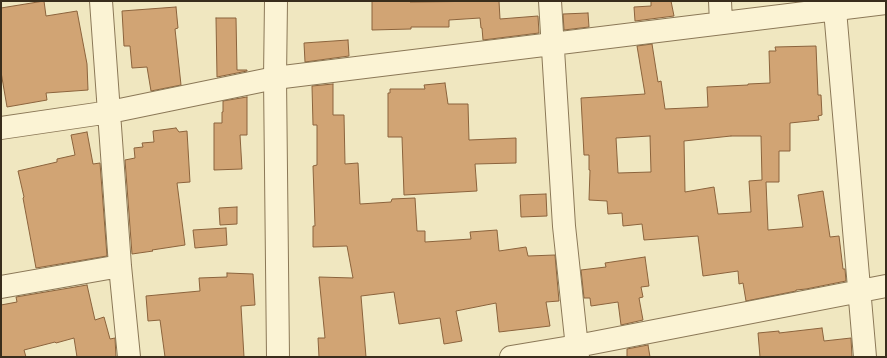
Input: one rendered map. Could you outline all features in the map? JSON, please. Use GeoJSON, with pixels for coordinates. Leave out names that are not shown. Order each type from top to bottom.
{"type":"FeatureCollection","features":[{"type":"Feature","properties":{"kind":"street"},"geometry":{"type":"LineString","coordinates":[[101,1],[120,266],[129,357]]}},
{"type":"Feature","properties":{"kind":"street"},"geometry":{"type":"LineString","coordinates":[[276,1],[276,272],[278,357]]}},
{"type":"Feature","properties":{"kind":"street"},"geometry":{"type":"LineString","coordinates":[[550,1],[564,226],[577,351]]}},
{"type":"Feature","properties":{"kind":"street"},"geometry":{"type":"LineString","coordinates":[[720,1],[721,23]]}},
{"type":"Feature","properties":{"kind":"street"},"geometry":{"type":"LineString","coordinates":[[1,128],[110,112],[275,78],[886,3]]}},
{"type":"Feature","properties":{"kind":"street"},"geometry":{"type":"LineString","coordinates":[[836,10],[865,357]]}},
{"type":"Feature","properties":{"kind":"street"},"geometry":{"type":"LineString","coordinates":[[1,286],[120,266]]}},
{"type":"Feature","properties":{"kind":"street"},"geometry":{"type":"LineString","coordinates":[[511,357],[577,351],[886,286]]}},
{"type":"Feature","properties":{"kind":"building"},"geometry":{"type":"Polygon","coordinates":[[[44,1],[46,16],[77,11],[87,64],[88,90],[46,93],[47,100],[7,107],[1,72],[1,8],[44,1]]]}},
{"type":"Feature","properties":{"kind":"building"},"geometry":{"type":"Polygon","coordinates":[[[372,1],[499,1],[500,19],[538,16],[539,33],[483,40],[480,18],[449,20],[449,27],[411,27],[411,29],[372,30],[372,1]]]}},
{"type":"Feature","properties":{"kind":"building"},"geometry":{"type":"Polygon","coordinates":[[[651,1],[671,1],[674,16],[635,21],[634,7],[651,6],[651,1]]]}},
{"type":"Feature","properties":{"kind":"building"},"geometry":{"type":"Polygon","coordinates":[[[176,7],[178,28],[175,29],[181,85],[151,91],[147,67],[132,68],[130,46],[124,46],[122,11],[176,7]]]}},
{"type":"Feature","properties":{"kind":"building"},"geometry":{"type":"Polygon","coordinates":[[[588,13],[589,27],[564,30],[563,14],[588,13]]]}},
{"type":"Feature","properties":{"kind":"building"},"geometry":{"type":"Polygon","coordinates":[[[216,18],[236,18],[237,70],[247,71],[217,77],[216,18]]]}},
{"type":"Feature","properties":{"kind":"building"},"geometry":{"type":"Polygon","coordinates":[[[348,40],[349,56],[305,62],[304,43],[348,40]]]}},
{"type":"Feature","properties":{"kind":"building"},"geometry":{"type":"Polygon","coordinates":[[[652,44],[658,82],[661,81],[665,109],[708,107],[707,87],[770,83],[769,51],[776,51],[775,47],[816,46],[818,95],[821,95],[822,115],[818,116],[819,120],[790,123],[790,151],[779,151],[779,182],[766,182],[768,230],[803,227],[798,195],[823,191],[830,237],[839,236],[846,281],[746,301],[743,283],[739,284],[738,271],[703,276],[698,236],[644,240],[642,224],[623,226],[622,213],[608,214],[607,201],[589,200],[589,155],[584,155],[581,98],[645,94],[637,46],[652,44]],[[650,136],[616,138],[618,173],[651,172],[650,136]],[[731,136],[684,141],[685,192],[714,187],[718,214],[751,212],[749,181],[762,180],[761,136],[731,136]]]}},
{"type":"Feature","properties":{"kind":"building"},"geometry":{"type":"Polygon","coordinates":[[[445,83],[448,104],[468,104],[469,140],[516,138],[516,163],[475,164],[477,191],[404,195],[402,137],[388,137],[388,93],[390,93],[390,89],[425,89],[424,85],[445,83]]]}},
{"type":"Feature","properties":{"kind":"building"},"geometry":{"type":"Polygon","coordinates":[[[333,84],[333,115],[344,115],[345,164],[358,163],[360,204],[391,202],[392,199],[415,198],[417,231],[425,231],[425,242],[471,239],[470,232],[497,230],[499,251],[526,247],[528,256],[555,255],[559,301],[546,302],[550,326],[499,332],[496,303],[456,311],[462,341],[444,344],[440,318],[399,324],[394,292],[361,296],[366,357],[319,357],[318,338],[325,338],[319,277],[353,278],[347,246],[313,247],[313,226],[315,226],[313,166],[317,165],[317,125],[313,125],[312,86],[333,84]]]}},
{"type":"Feature","properties":{"kind":"building"},"geometry":{"type":"Polygon","coordinates":[[[247,97],[247,135],[240,135],[242,169],[214,170],[214,123],[222,123],[223,101],[247,97]]]}},
{"type":"Feature","properties":{"kind":"building"},"geometry":{"type":"Polygon","coordinates":[[[176,128],[179,132],[187,131],[190,182],[177,183],[185,245],[132,254],[125,160],[135,158],[134,148],[143,147],[142,143],[154,142],[153,131],[176,128]]]}},
{"type":"Feature","properties":{"kind":"building"},"geometry":{"type":"Polygon","coordinates":[[[87,132],[93,164],[100,163],[107,256],[36,268],[18,171],[57,162],[57,159],[75,155],[71,135],[87,132]]]}},
{"type":"Feature","properties":{"kind":"building"},"geometry":{"type":"Polygon","coordinates":[[[546,194],[547,216],[521,217],[520,195],[546,194]]]}},
{"type":"Feature","properties":{"kind":"building"},"geometry":{"type":"Polygon","coordinates":[[[237,207],[237,224],[220,225],[219,208],[237,207]]]}},
{"type":"Feature","properties":{"kind":"building"},"geometry":{"type":"Polygon","coordinates":[[[226,228],[227,245],[195,248],[193,230],[226,228]]]}},
{"type":"Feature","properties":{"kind":"building"},"geometry":{"type":"Polygon","coordinates":[[[645,257],[649,286],[641,287],[643,297],[639,298],[643,320],[621,325],[618,302],[591,306],[590,298],[584,298],[581,270],[606,267],[605,263],[645,257]]]}},
{"type":"Feature","properties":{"kind":"building"},"geometry":{"type":"Polygon","coordinates":[[[227,273],[253,274],[255,305],[241,306],[244,357],[165,357],[160,320],[148,321],[146,296],[200,291],[199,278],[227,277],[227,273]]]}},
{"type":"Feature","properties":{"kind":"building"},"geometry":{"type":"Polygon","coordinates":[[[87,285],[95,320],[104,317],[110,339],[115,338],[116,357],[77,357],[74,338],[24,350],[26,357],[1,357],[1,305],[17,302],[16,297],[87,285]]]}},
{"type":"Feature","properties":{"kind":"building"},"geometry":{"type":"Polygon","coordinates":[[[822,328],[824,341],[851,338],[852,357],[760,357],[758,333],[779,331],[779,333],[822,328]]]}},
{"type":"Feature","properties":{"kind":"building"},"geometry":{"type":"Polygon","coordinates":[[[648,345],[650,357],[627,357],[627,349],[648,345]]]}}]}
